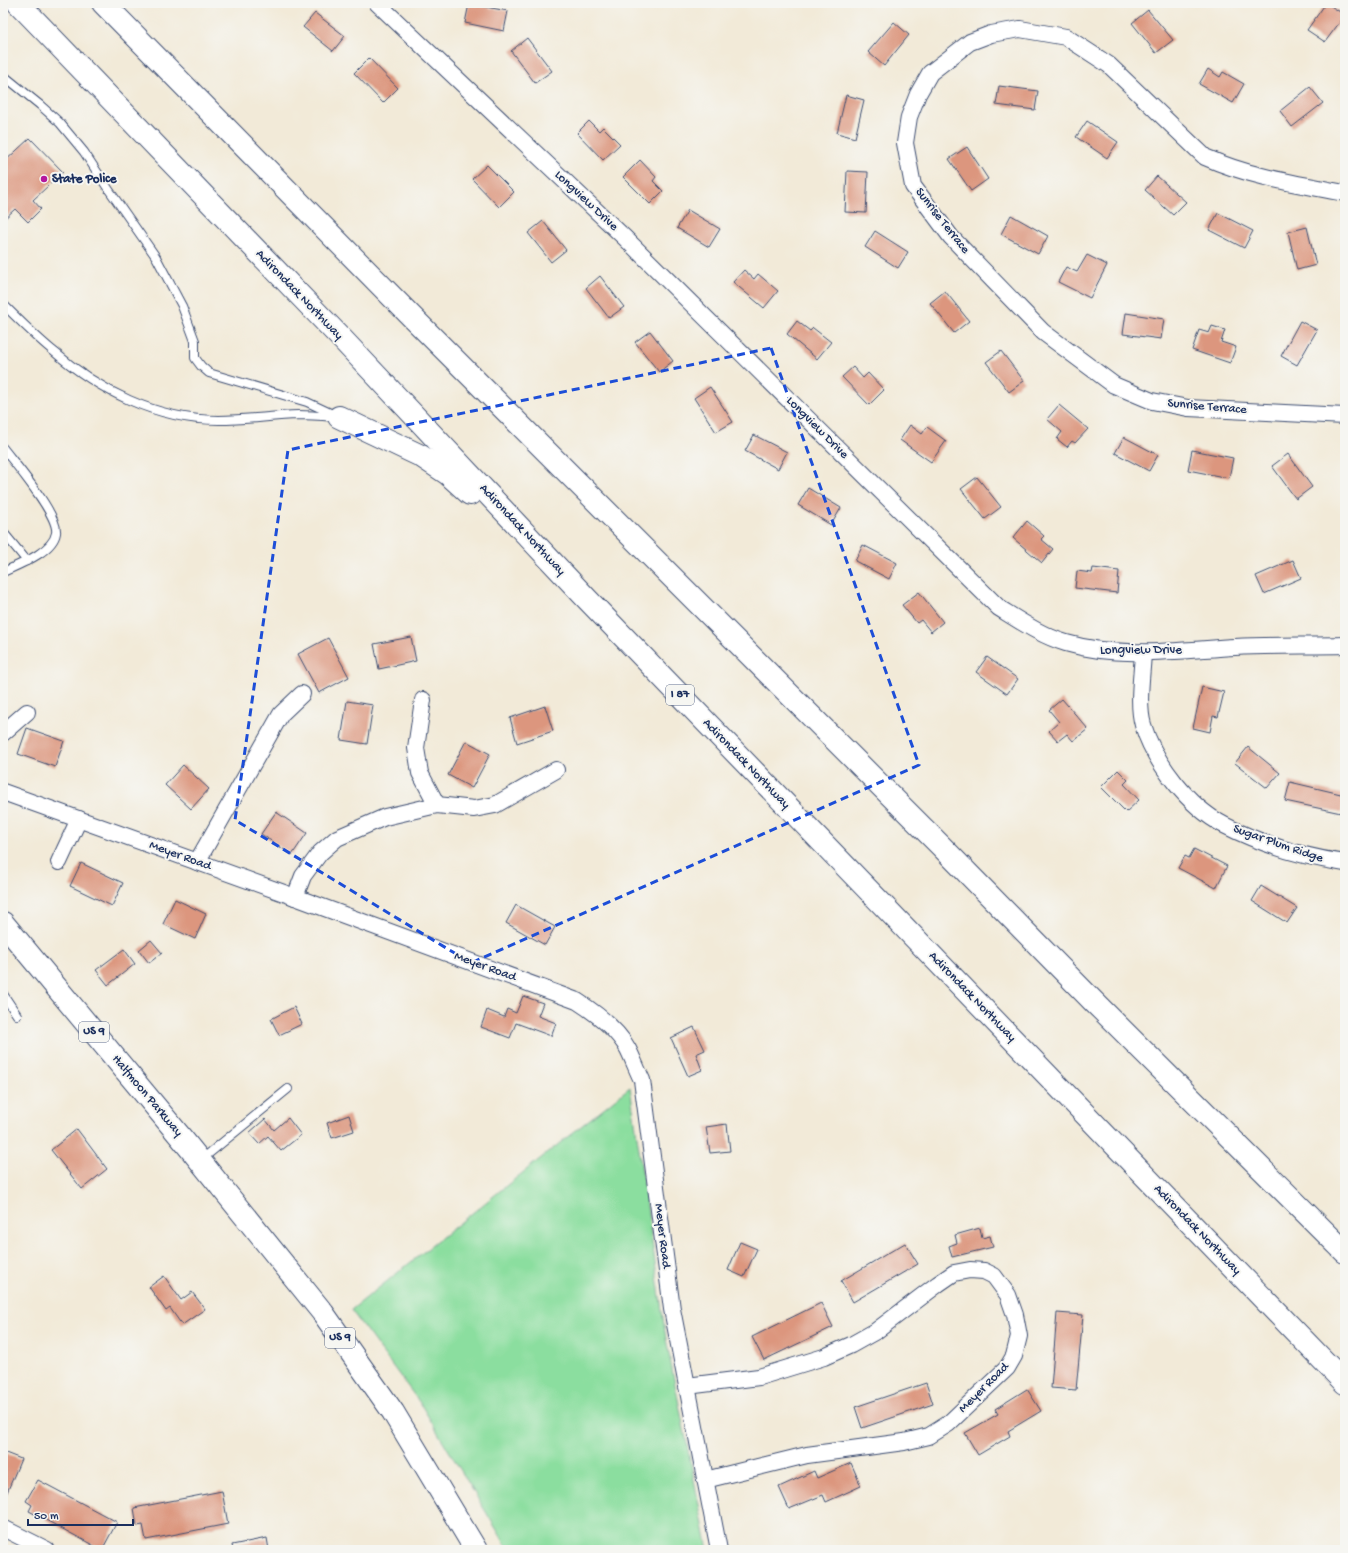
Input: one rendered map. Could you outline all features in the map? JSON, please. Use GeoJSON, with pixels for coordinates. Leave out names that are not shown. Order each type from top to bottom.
{"type":"FeatureCollection","features":[{"type":"Feature","properties":{"kind":"main road","name":"Adirondack Northway"},"geometry":{"type":"LineString","coordinates":[[18,3],[348,346],[587,599],[1345,1383]]}},
{"type":"Feature","properties":{"kind":"main road"},"geometry":{"type":"LineString","coordinates":[[103,3],[416,321],[1345,1252]]}},
{"type":"Feature","properties":{"kind":"main road"},"geometry":{"type":"LineString","coordinates":[[339,417],[421,456],[448,474],[587,599]]}},
{"type":"Feature","properties":{"kind":"main road","name":"Halfmoon Parkway"},"geometry":{"type":"LineString","coordinates":[[3,923],[200,1161]]}},
{"type":"Feature","properties":{"kind":"main road","name":"US 9"},"geometry":{"type":"LineString","coordinates":[[200,1161],[327,1319],[392,1412],[476,1550]]}},
{"type":"Feature","properties":{"kind":"street","name":"Longview Drive"},"geometry":{"type":"LineString","coordinates":[[377,3],[625,238],[999,608],[1030,627],[1065,643],[1094,650],[1143,652],[1252,646],[1345,645]]}},
{"type":"Feature","properties":{"kind":"street","name":"Sunrise Terrace"},"geometry":{"type":"LineString","coordinates":[[1345,193],[1260,176],[1224,166],[1205,157],[1109,65],[1066,37],[1020,29],[992,34],[970,42],[930,73],[918,94],[909,117],[905,143],[914,186],[951,236],[1043,332],[1114,385],[1152,401],[1188,408],[1345,416]]}},
{"type":"Feature","properties":{"kind":"street","name":"Sugar Plum Ridge"},"geometry":{"type":"LineString","coordinates":[[1143,652],[1140,710],[1143,726],[1157,757],[1173,780],[1200,808],[1222,824],[1246,835],[1285,849],[1320,860],[1345,863]]}},
{"type":"Feature","properties":{"kind":"street"},"geometry":{"type":"LineString","coordinates":[[197,862],[267,735],[281,714],[302,694]]}},
{"type":"Feature","properties":{"kind":"street"},"geometry":{"type":"LineString","coordinates":[[423,700],[416,748],[420,773],[437,805]]}},
{"type":"Feature","properties":{"kind":"street"},"geometry":{"type":"LineString","coordinates":[[3,733],[27,712]]}},
{"type":"Feature","properties":{"kind":"street"},"geometry":{"type":"LineString","coordinates":[[295,897],[303,876],[320,853],[337,838],[385,817],[437,805],[474,809],[495,805],[556,770]]}},
{"type":"Feature","properties":{"kind":"street","name":"Meyer Road"},"geometry":{"type":"LineString","coordinates":[[3,792],[295,897],[577,1001],[593,1011],[619,1036],[628,1048],[642,1080],[672,1309],[719,1550]]}},
{"type":"Feature","properties":{"kind":"street"},"geometry":{"type":"LineString","coordinates":[[60,862],[78,819]]}},
{"type":"Feature","properties":{"kind":"street","name":"Meyer Road"},"geometry":{"type":"LineString","coordinates":[[687,1386],[759,1378],[824,1357],[876,1331],[954,1273],[970,1270],[984,1271],[994,1276],[1008,1295],[1016,1315],[1019,1336],[1014,1356],[1007,1368],[948,1424],[929,1436],[904,1442],[808,1455],[705,1480]]}},
{"type":"Feature","properties":{"kind":"street"},"geometry":{"type":"LineString","coordinates":[[3,1528],[47,1550]]}},
{"type":"Feature","properties":{"kind":"lane"},"geometry":{"type":"LineString","coordinates":[[3,75],[60,123],[84,152],[107,188],[156,257],[182,306],[195,341],[195,358],[201,366],[209,373],[307,402],[339,417]]}},
{"type":"Feature","properties":{"kind":"lane"},"geometry":{"type":"LineString","coordinates":[[3,304],[52,350],[82,374],[114,392],[146,407],[180,416],[218,420],[299,415],[339,417]]}},
{"type":"Feature","properties":{"kind":"lane"},"geometry":{"type":"LineString","coordinates":[[3,448],[46,506],[55,522],[56,534],[50,544],[37,556],[3,572]]}},
{"type":"Feature","properties":{"kind":"lane"},"geometry":{"type":"LineString","coordinates":[[3,532],[27,561]]}},
{"type":"Feature","properties":{"kind":"lane"},"geometry":{"type":"LineString","coordinates":[[3,994],[17,1015]]}},
{"type":"Feature","properties":{"kind":"lane"},"geometry":{"type":"LineString","coordinates":[[200,1161],[288,1089]]}},
{"type":"Feature","properties":{"kind":"highlighted area"},"geometry":{"type":"Polygon","coordinates":[[[771,348],[919,765],[471,963],[235,820],[288,450],[771,348]]]}},
{"type":"Feature","properties":{"kind":"green space"},"geometry":{"type":"Polygon","coordinates":[[[630,1087],[666,1339],[708,1550],[509,1550],[420,1403],[351,1310],[630,1087]]]}},
{"type":"Feature","properties":{"kind":"building"},"geometry":{"type":"Polygon","coordinates":[[[1326,3],[1345,15],[1325,42],[1307,30],[1326,3]]]}},
{"type":"Feature","properties":{"kind":"building"},"geometry":{"type":"Polygon","coordinates":[[[469,4],[508,11],[504,31],[465,23],[469,4]]]}},
{"type":"Feature","properties":{"kind":"building"},"geometry":{"type":"Polygon","coordinates":[[[1148,10],[1173,40],[1156,53],[1132,23],[1148,10]]]}},
{"type":"Feature","properties":{"kind":"building"},"geometry":{"type":"Polygon","coordinates":[[[315,13],[345,36],[333,51],[303,27],[315,13]]]}},
{"type":"Feature","properties":{"kind":"building"},"geometry":{"type":"Polygon","coordinates":[[[894,22],[909,35],[884,66],[868,52],[894,22]]]}},
{"type":"Feature","properties":{"kind":"building"},"geometry":{"type":"Polygon","coordinates":[[[527,38],[552,71],[535,83],[511,51],[527,38]]]}},
{"type":"Feature","properties":{"kind":"building"},"geometry":{"type":"Polygon","coordinates":[[[369,58],[398,88],[383,103],[354,73],[369,58]]]}},
{"type":"Feature","properties":{"kind":"building"},"geometry":{"type":"Polygon","coordinates":[[[1208,69],[1220,77],[1223,72],[1244,84],[1233,103],[1199,84],[1208,69]]]}},
{"type":"Feature","properties":{"kind":"building"},"geometry":{"type":"Polygon","coordinates":[[[999,86],[1038,91],[1035,110],[996,105],[999,86]]]}},
{"type":"Feature","properties":{"kind":"building"},"geometry":{"type":"Polygon","coordinates":[[[1310,87],[1323,103],[1292,127],[1280,111],[1310,87]]]}},
{"type":"Feature","properties":{"kind":"building"},"geometry":{"type":"Polygon","coordinates":[[[846,95],[864,100],[855,138],[837,133],[846,95]]]}},
{"type":"Feature","properties":{"kind":"building"},"geometry":{"type":"Polygon","coordinates":[[[589,121],[599,131],[603,127],[620,144],[603,160],[577,133],[589,121]]]}},
{"type":"Feature","properties":{"kind":"building"},"geometry":{"type":"Polygon","coordinates":[[[1087,121],[1118,142],[1107,158],[1076,137],[1087,121]]]}},
{"type":"Feature","properties":{"kind":"building"},"geometry":{"type":"Polygon","coordinates":[[[30,138],[63,172],[33,200],[41,209],[28,222],[15,209],[3,220],[3,163],[30,138]]]}},
{"type":"Feature","properties":{"kind":"building"},"geometry":{"type":"Polygon","coordinates":[[[967,147],[988,179],[971,191],[949,159],[967,147]]]}},
{"type":"Feature","properties":{"kind":"building"},"geometry":{"type":"Polygon","coordinates":[[[640,160],[656,177],[653,181],[663,191],[650,204],[623,177],[640,160]]]}},
{"type":"Feature","properties":{"kind":"building"},"geometry":{"type":"Polygon","coordinates":[[[487,165],[514,192],[499,207],[472,179],[487,165]]]}},
{"type":"Feature","properties":{"kind":"building"},"geometry":{"type":"Polygon","coordinates":[[[847,171],[868,172],[866,213],[845,212],[847,171]]]}},
{"type":"Feature","properties":{"kind":"building"},"geometry":{"type":"Polygon","coordinates":[[[1157,176],[1186,202],[1173,215],[1145,190],[1157,176]]]}},
{"type":"Feature","properties":{"kind":"building"},"geometry":{"type":"Polygon","coordinates":[[[688,210],[720,229],[709,247],[677,228],[688,210]]]}},
{"type":"Feature","properties":{"kind":"building"},"geometry":{"type":"Polygon","coordinates":[[[1218,213],[1253,231],[1244,248],[1209,230],[1218,213]]]}},
{"type":"Feature","properties":{"kind":"building"},"geometry":{"type":"Polygon","coordinates":[[[1011,215],[1048,236],[1038,254],[1001,234],[1011,215]]]}},
{"type":"Feature","properties":{"kind":"building"},"geometry":{"type":"Polygon","coordinates":[[[543,221],[566,250],[551,262],[528,233],[543,221]]]}},
{"type":"Feature","properties":{"kind":"building"},"geometry":{"type":"Polygon","coordinates":[[[1307,227],[1316,265],[1297,270],[1288,232],[1307,227]]]}},
{"type":"Feature","properties":{"kind":"building"},"geometry":{"type":"Polygon","coordinates":[[[875,231],[908,252],[898,268],[865,247],[875,231]]]}},
{"type":"Feature","properties":{"kind":"building"},"geometry":{"type":"Polygon","coordinates":[[[1087,255],[1107,265],[1090,298],[1058,282],[1066,267],[1077,272],[1087,255]]]}},
{"type":"Feature","properties":{"kind":"building"},"geometry":{"type":"Polygon","coordinates":[[[744,270],[754,279],[758,274],[778,291],[764,308],[733,282],[744,270]]]}},
{"type":"Feature","properties":{"kind":"building"},"geometry":{"type":"Polygon","coordinates":[[[600,276],[624,307],[609,318],[586,288],[600,276]]]}},
{"type":"Feature","properties":{"kind":"building"},"geometry":{"type":"Polygon","coordinates":[[[945,291],[969,321],[954,333],[930,303],[945,291]]]}},
{"type":"Feature","properties":{"kind":"building"},"geometry":{"type":"Polygon","coordinates":[[[1126,313],[1164,319],[1161,339],[1123,334],[1126,313]]]}},
{"type":"Feature","properties":{"kind":"building"},"geometry":{"type":"Polygon","coordinates":[[[797,321],[810,331],[813,328],[831,342],[817,359],[787,334],[797,321]]]}},
{"type":"Feature","properties":{"kind":"building"},"geometry":{"type":"Polygon","coordinates":[[[1300,321],[1317,330],[1297,365],[1281,356],[1300,321]]]}},
{"type":"Feature","properties":{"kind":"building"},"geometry":{"type":"Polygon","coordinates":[[[1212,326],[1225,330],[1221,342],[1236,347],[1230,363],[1192,350],[1199,330],[1209,333],[1212,326]]]}},
{"type":"Feature","properties":{"kind":"building"},"geometry":{"type":"Polygon","coordinates":[[[650,331],[673,361],[659,372],[635,342],[650,331]]]}},
{"type":"Feature","properties":{"kind":"building"},"geometry":{"type":"Polygon","coordinates":[[[1001,351],[1024,381],[1009,392],[986,362],[1001,351]]]}},
{"type":"Feature","properties":{"kind":"building"},"geometry":{"type":"Polygon","coordinates":[[[853,367],[863,378],[868,373],[884,390],[869,405],[842,377],[853,367]]]}},
{"type":"Feature","properties":{"kind":"building"},"geometry":{"type":"Polygon","coordinates":[[[710,387],[733,422],[716,432],[694,398],[710,387]]]}},
{"type":"Feature","properties":{"kind":"building"},"geometry":{"type":"Polygon","coordinates":[[[1059,405],[1088,429],[1075,443],[1072,441],[1067,447],[1057,439],[1062,432],[1047,419],[1059,405]]]}},
{"type":"Feature","properties":{"kind":"building"},"geometry":{"type":"Polygon","coordinates":[[[910,425],[922,434],[927,427],[946,441],[931,462],[900,440],[910,425]]]}},
{"type":"Feature","properties":{"kind":"building"},"geometry":{"type":"Polygon","coordinates":[[[754,435],[787,452],[778,469],[745,451],[754,435]]]}},
{"type":"Feature","properties":{"kind":"building"},"geometry":{"type":"Polygon","coordinates":[[[1124,437],[1158,455],[1149,471],[1115,453],[1124,437]]]}},
{"type":"Feature","properties":{"kind":"building"},"geometry":{"type":"Polygon","coordinates":[[[1192,450],[1233,458],[1229,478],[1188,470],[1192,450]]]}},
{"type":"Feature","properties":{"kind":"building"},"geometry":{"type":"Polygon","coordinates":[[[1288,454],[1312,487],[1296,499],[1272,466],[1288,454]]]}},
{"type":"Feature","properties":{"kind":"building"},"geometry":{"type":"Polygon","coordinates":[[[977,477],[1001,507],[985,519],[961,489],[977,477]]]}},
{"type":"Feature","properties":{"kind":"building"},"geometry":{"type":"Polygon","coordinates":[[[808,488],[841,508],[831,525],[798,505],[808,488]]]}},
{"type":"Feature","properties":{"kind":"building"},"geometry":{"type":"Polygon","coordinates":[[[1027,521],[1044,536],[1041,539],[1053,549],[1042,563],[1013,538],[1027,521]]]}},
{"type":"Feature","properties":{"kind":"building"},"geometry":{"type":"Polygon","coordinates":[[[863,545],[897,563],[889,579],[855,561],[863,545]]]}},
{"type":"Feature","properties":{"kind":"building"},"geometry":{"type":"Polygon","coordinates":[[[1293,560],[1301,578],[1264,594],[1256,576],[1293,560]]]}},
{"type":"Feature","properties":{"kind":"building"},"geometry":{"type":"Polygon","coordinates":[[[1093,568],[1119,571],[1117,593],[1075,588],[1077,571],[1092,573],[1093,568]]]}},
{"type":"Feature","properties":{"kind":"building"},"geometry":{"type":"Polygon","coordinates":[[[919,592],[943,622],[931,632],[921,620],[917,623],[902,605],[919,592]]]}},
{"type":"Feature","properties":{"kind":"building"},"geometry":{"type":"Polygon","coordinates":[[[411,637],[416,661],[379,669],[374,644],[411,637]]]}},
{"type":"Feature","properties":{"kind":"building"},"geometry":{"type":"Polygon","coordinates":[[[328,638],[349,677],[319,693],[298,654],[328,638]]]}},
{"type":"Feature","properties":{"kind":"building"},"geometry":{"type":"Polygon","coordinates":[[[987,657],[1018,679],[1007,694],[976,672],[987,657]]]}},
{"type":"Feature","properties":{"kind":"building"},"geometry":{"type":"Polygon","coordinates":[[[1202,687],[1224,692],[1218,717],[1213,716],[1210,732],[1193,728],[1202,687]]]}},
{"type":"Feature","properties":{"kind":"building"},"geometry":{"type":"Polygon","coordinates":[[[1062,699],[1088,729],[1073,741],[1067,734],[1058,741],[1049,731],[1059,722],[1049,710],[1062,699]]]}},
{"type":"Feature","properties":{"kind":"building"},"geometry":{"type":"Polygon","coordinates":[[[347,701],[373,705],[367,744],[341,740],[347,701]]]}},
{"type":"Feature","properties":{"kind":"building"},"geometry":{"type":"Polygon","coordinates":[[[545,706],[553,731],[517,743],[510,718],[545,706]]]}},
{"type":"Feature","properties":{"kind":"building"},"geometry":{"type":"Polygon","coordinates":[[[27,728],[64,741],[55,767],[18,754],[27,728]]]}},
{"type":"Feature","properties":{"kind":"building"},"geometry":{"type":"Polygon","coordinates":[[[466,741],[490,754],[472,788],[448,775],[466,741]]]}},
{"type":"Feature","properties":{"kind":"building"},"geometry":{"type":"Polygon","coordinates":[[[1248,747],[1280,773],[1267,788],[1235,763],[1248,747]]]}},
{"type":"Feature","properties":{"kind":"building"},"geometry":{"type":"Polygon","coordinates":[[[183,765],[209,789],[191,809],[165,785],[183,765]]]}},
{"type":"Feature","properties":{"kind":"building"},"geometry":{"type":"Polygon","coordinates":[[[1118,770],[1128,780],[1124,784],[1139,800],[1126,812],[1101,787],[1118,770]]]}},
{"type":"Feature","properties":{"kind":"building"},"geometry":{"type":"Polygon","coordinates":[[[1290,782],[1345,795],[1341,813],[1285,801],[1290,782]]]}},
{"type":"Feature","properties":{"kind":"building"},"geometry":{"type":"Polygon","coordinates":[[[276,812],[307,833],[292,855],[261,834],[276,812]]]}},
{"type":"Feature","properties":{"kind":"building"},"geometry":{"type":"Polygon","coordinates":[[[1194,849],[1227,866],[1216,888],[1178,868],[1185,856],[1189,858],[1194,849]]]}},
{"type":"Feature","properties":{"kind":"building"},"geometry":{"type":"Polygon","coordinates":[[[81,863],[123,883],[112,906],[70,886],[81,863]]]}},
{"type":"Feature","properties":{"kind":"building"},"geometry":{"type":"Polygon","coordinates":[[[1261,886],[1297,908],[1287,923],[1252,901],[1261,886]]]}},
{"type":"Feature","properties":{"kind":"building"},"geometry":{"type":"Polygon","coordinates":[[[175,899],[206,914],[195,939],[163,924],[175,899]]]}},
{"type":"Feature","properties":{"kind":"building"},"geometry":{"type":"Polygon","coordinates":[[[516,905],[555,927],[545,945],[506,923],[516,905]]]}},
{"type":"Feature","properties":{"kind":"building"},"geometry":{"type":"Polygon","coordinates":[[[151,940],[162,953],[149,963],[139,950],[151,940]]]}},
{"type":"Feature","properties":{"kind":"building"},"geometry":{"type":"Polygon","coordinates":[[[124,949],[135,964],[108,985],[96,970],[124,949]]]}},
{"type":"Feature","properties":{"kind":"building"},"geometry":{"type":"Polygon","coordinates":[[[523,996],[543,1003],[538,1016],[556,1023],[551,1036],[516,1023],[510,1038],[481,1027],[487,1010],[504,1017],[507,1009],[516,1013],[523,996]]]}},
{"type":"Feature","properties":{"kind":"building"},"geometry":{"type":"Polygon","coordinates":[[[294,1007],[302,1024],[279,1035],[271,1019],[294,1007]]]}},
{"type":"Feature","properties":{"kind":"building"},"geometry":{"type":"Polygon","coordinates":[[[694,1027],[705,1050],[696,1054],[702,1070],[688,1076],[671,1038],[694,1027]]]}},
{"type":"Feature","properties":{"kind":"building"},"geometry":{"type":"Polygon","coordinates":[[[349,1115],[354,1131],[332,1138],[327,1123],[349,1115]]]}},
{"type":"Feature","properties":{"kind":"building"},"geometry":{"type":"Polygon","coordinates":[[[288,1118],[301,1135],[281,1151],[268,1136],[259,1144],[249,1133],[265,1119],[274,1130],[288,1118]]]}},
{"type":"Feature","properties":{"kind":"building"},"geometry":{"type":"Polygon","coordinates":[[[727,1124],[730,1151],[710,1153],[706,1127],[727,1124]]]}},
{"type":"Feature","properties":{"kind":"building"},"geometry":{"type":"Polygon","coordinates":[[[77,1129],[107,1169],[82,1189],[51,1150],[77,1129]]]}},
{"type":"Feature","properties":{"kind":"building"},"geometry":{"type":"Polygon","coordinates":[[[980,1228],[982,1238],[990,1236],[993,1247],[952,1257],[949,1246],[957,1243],[955,1235],[980,1228]]]}},
{"type":"Feature","properties":{"kind":"building"},"geometry":{"type":"Polygon","coordinates":[[[740,1242],[757,1249],[744,1277],[728,1270],[740,1242]]]}},
{"type":"Feature","properties":{"kind":"building"},"geometry":{"type":"Polygon","coordinates":[[[905,1243],[918,1264],[853,1302],[841,1281],[905,1243]]]}},
{"type":"Feature","properties":{"kind":"building"},"geometry":{"type":"Polygon","coordinates":[[[164,1276],[181,1300],[192,1292],[205,1309],[182,1325],[170,1308],[166,1311],[149,1287],[164,1276]]]}},
{"type":"Feature","properties":{"kind":"building"},"geometry":{"type":"Polygon","coordinates":[[[821,1303],[833,1327],[764,1360],[752,1337],[821,1303]]]}},
{"type":"Feature","properties":{"kind":"building"},"geometry":{"type":"Polygon","coordinates":[[[1057,1313],[1083,1315],[1076,1390],[1051,1388],[1057,1313]]]}},
{"type":"Feature","properties":{"kind":"building"},"geometry":{"type":"Polygon","coordinates":[[[926,1383],[933,1404],[862,1428],[855,1407],[926,1383]]]}},
{"type":"Feature","properties":{"kind":"building"},"geometry":{"type":"Polygon","coordinates":[[[1027,1389],[1041,1411],[1008,1431],[1010,1436],[978,1455],[965,1433],[998,1414],[995,1409],[1027,1389]]]}},
{"type":"Feature","properties":{"kind":"building"},"geometry":{"type":"Polygon","coordinates":[[[3,1452],[21,1459],[3,1502],[3,1452]]]}},
{"type":"Feature","properties":{"kind":"building"},"geometry":{"type":"Polygon","coordinates":[[[851,1463],[861,1486],[826,1502],[823,1495],[789,1509],[779,1487],[814,1471],[817,1478],[851,1463]]]}},
{"type":"Feature","properties":{"kind":"building"},"geometry":{"type":"Polygon","coordinates":[[[38,1480],[117,1522],[102,1550],[29,1511],[32,1505],[26,1501],[38,1480]]]}},
{"type":"Feature","properties":{"kind":"building"},"geometry":{"type":"Polygon","coordinates":[[[222,1491],[228,1524],[146,1540],[143,1525],[137,1526],[134,1508],[222,1491]]]}},
{"type":"Feature","properties":{"kind":"building"},"geometry":{"type":"Polygon","coordinates":[[[267,1538],[269,1550],[233,1550],[232,1545],[267,1538]]]}},
{"type":"Feature","properties":{"kind":"place","name":"State Police"},"geometry":{"type":"Point","coordinates":[44,179]}}]}
